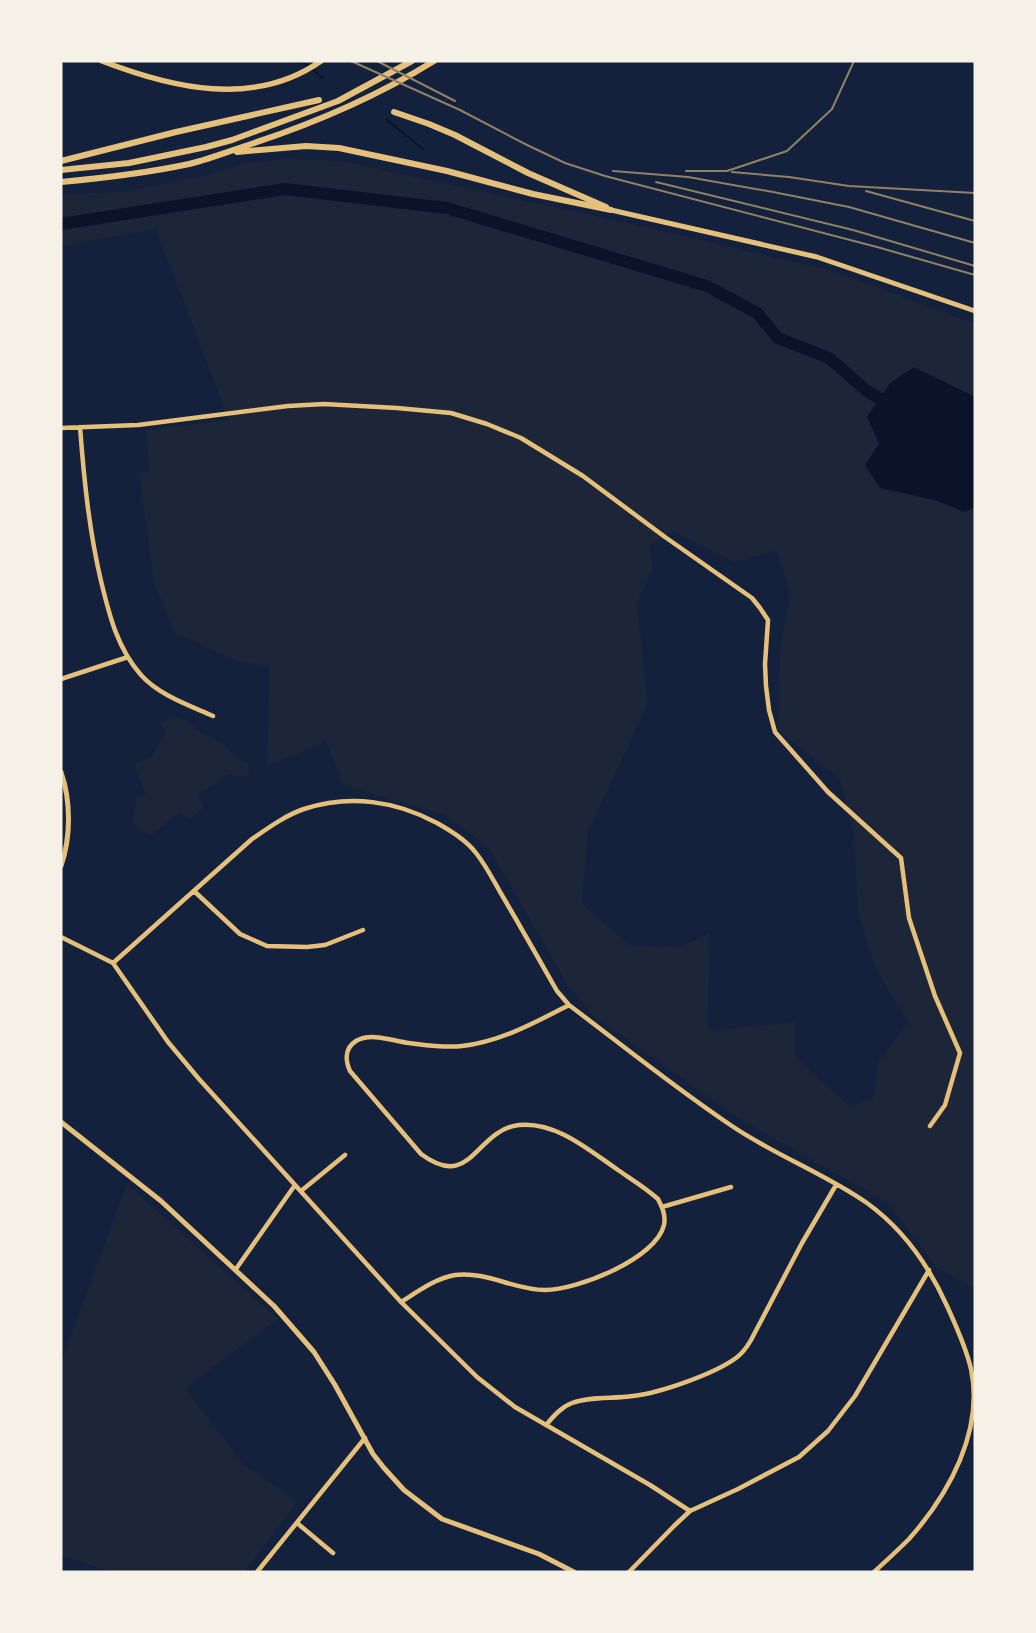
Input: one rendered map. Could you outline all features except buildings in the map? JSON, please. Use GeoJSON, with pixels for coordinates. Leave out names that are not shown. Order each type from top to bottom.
{"type":"FeatureCollection","features":[{"type":"Feature","properties":{"kind":"main road"},"geometry":{"type":"LineString","coordinates":[[102,61],[153,79],[180,85],[245,89],[264,87],[287,80],[321,61]]}},
{"type":"Feature","properties":{"kind":"main road"},"geometry":{"type":"LineString","coordinates":[[61,170],[129,163],[232,140],[352,94],[412,61]]}},
{"type":"Feature","properties":{"kind":"main road"},"geometry":{"type":"LineString","coordinates":[[61,182],[158,170],[226,153],[316,122],[365,99],[434,61]]}},
{"type":"Feature","properties":{"kind":"main road"},"geometry":{"type":"LineString","coordinates":[[61,161],[176,132],[319,100]]}},
{"type":"Feature","properties":{"kind":"main road"},"geometry":{"type":"LineString","coordinates":[[394,112],[455,135],[528,174],[611,210]]}},
{"type":"Feature","properties":{"kind":"main road"},"geometry":{"type":"LineString","coordinates":[[226,153],[306,146],[339,148],[448,171],[533,194],[611,210]]}},
{"type":"Feature","properties":{"kind":"street"},"geometry":{"type":"LineString","coordinates":[[611,210],[817,257],[975,311]]}},
{"type":"Feature","properties":{"kind":"street"},"geometry":{"type":"LineString","coordinates":[[61,428],[138,425],[288,406],[324,404],[398,408],[451,414],[487,424],[521,438],[583,476],[752,598],[768,620],[765,664],[766,686],[769,710],[775,732],[828,792],[901,858],[909,918],[935,996],[960,1053],[945,1105],[930,1126]]}},
{"type":"Feature","properties":{"kind":"street"},"geometry":{"type":"LineString","coordinates":[[80,427],[87,508],[112,623],[128,657],[140,674],[160,691],[212,716]]}},
{"type":"Feature","properties":{"kind":"street"},"geometry":{"type":"LineString","coordinates":[[61,679],[128,657]]}},
{"type":"Feature","properties":{"kind":"street"},"geometry":{"type":"LineString","coordinates":[[61,772],[66,794],[68,823],[61,866]]}},
{"type":"Feature","properties":{"kind":"street"},"geometry":{"type":"LineString","coordinates":[[113,963],[252,839],[270,826],[303,809],[335,802],[371,802],[394,805],[414,812],[443,827],[465,842],[476,853],[557,991],[569,1005],[729,1124],[836,1185],[875,1210],[916,1252],[929,1270],[950,1312],[970,1369],[973,1384],[972,1420],[961,1455],[947,1487],[929,1514],[908,1540],[874,1572]]}},
{"type":"Feature","properties":{"kind":"street"},"geometry":{"type":"LineString","coordinates":[[194,891],[240,934],[267,946],[325,946],[363,930]]}},
{"type":"Feature","properties":{"kind":"street"},"geometry":{"type":"LineString","coordinates":[[61,937],[113,963],[168,1042],[199,1079],[401,1302],[477,1377],[504,1399],[650,1485],[690,1511]]}},
{"type":"Feature","properties":{"kind":"street"},"geometry":{"type":"LineString","coordinates":[[401,1302],[438,1281],[454,1275],[481,1276],[544,1290],[565,1287],[587,1281],[628,1263],[647,1249],[661,1232],[664,1217],[658,1199],[577,1142],[556,1132],[531,1125],[507,1128],[499,1132],[457,1166],[440,1165],[421,1154],[350,1071],[347,1065],[346,1055],[350,1046],[357,1040],[379,1038],[440,1046],[476,1044],[513,1031],[569,1005]]}},
{"type":"Feature","properties":{"kind":"street"},"geometry":{"type":"LineString","coordinates":[[61,1122],[161,1201],[274,1306],[314,1352],[335,1384],[373,1454],[390,1476],[411,1496],[442,1519],[540,1554],[574,1572]]}},
{"type":"Feature","properties":{"kind":"street"},"geometry":{"type":"LineString","coordinates":[[301,1191],[345,1155]]}},
{"type":"Feature","properties":{"kind":"street"},"geometry":{"type":"LineString","coordinates":[[236,1269],[294,1185]]}},
{"type":"Feature","properties":{"kind":"street"},"geometry":{"type":"LineString","coordinates":[[546,1425],[559,1410],[571,1403],[581,1400],[656,1392],[711,1372],[744,1351],[802,1242],[836,1185]]}},
{"type":"Feature","properties":{"kind":"street"},"geometry":{"type":"LineString","coordinates":[[662,1207],[732,1187]]}},
{"type":"Feature","properties":{"kind":"street"},"geometry":{"type":"LineString","coordinates":[[629,1572],[690,1511],[738,1489],[799,1457],[828,1431],[855,1396],[929,1270]]}},
{"type":"Feature","properties":{"kind":"street"},"geometry":{"type":"LineString","coordinates":[[257,1572],[365,1438]]}},
{"type":"Feature","properties":{"kind":"street"},"geometry":{"type":"LineString","coordinates":[[296,1523],[332,1553]]}},
{"type":"Feature","properties":{"kind":"shaded area"},"geometry":{"type":"Polygon","coordinates":[[[285,159],[341,161],[636,225],[836,272],[975,324],[975,397],[955,388],[879,444],[880,488],[935,500],[965,512],[975,507],[975,1289],[936,1267],[888,1203],[738,1118],[593,1015],[567,984],[489,848],[445,815],[343,785],[326,741],[267,767],[269,666],[237,661],[175,633],[154,582],[139,473],[149,471],[146,430],[226,420],[223,405],[156,229],[61,246],[61,194],[122,192],[203,176],[242,164],[285,159]],[[673,531],[649,546],[653,567],[637,603],[648,703],[588,832],[582,904],[629,945],[679,948],[709,933],[708,1031],[795,1022],[795,1056],[850,1107],[873,1099],[878,1063],[908,1023],[876,969],[858,913],[854,834],[840,779],[778,730],[780,647],[791,595],[777,550],[734,562],[673,531]]]}},
{"type":"Feature","properties":{"kind":"shaded area"},"geometry":{"type":"Polygon","coordinates":[[[914,367],[975,397],[975,507],[965,512],[935,500],[880,488],[865,465],[879,444],[867,417],[891,382],[914,367]]]}},
{"type":"Feature","properties":{"kind":"shaded area"},"geometry":{"type":"Polygon","coordinates":[[[170,717],[180,717],[206,735],[222,743],[239,759],[248,762],[249,775],[243,777],[228,774],[198,795],[204,807],[190,820],[180,812],[150,836],[132,823],[137,797],[146,796],[134,763],[152,756],[166,732],[160,725],[170,717]]]}},
{"type":"Feature","properties":{"kind":"shaded area"},"geometry":{"type":"Polygon","coordinates":[[[127,1184],[278,1319],[185,1388],[242,1463],[298,1502],[244,1572],[112,1572],[61,1555],[61,1362],[127,1184]]]}},
{"type":"Feature","properties":{"kind":"waterway"},"geometry":{"type":"LineString","coordinates":[[285,61],[304,63],[323,78]]}},
{"type":"Feature","properties":{"kind":"waterway"},"geometry":{"type":"LineString","coordinates":[[387,120],[423,149]]}},
{"type":"Feature","properties":{"kind":"waterway"},"geometry":{"type":"LineString","coordinates":[[61,224],[285,189],[447,208],[707,286],[757,313],[778,338],[829,358],[867,391],[892,406]]}},
{"type":"Feature","properties":{"kind":"railway"},"geometry":{"type":"LineString","coordinates":[[351,61],[460,110],[565,163],[605,176],[877,247],[975,275]]}},
{"type":"Feature","properties":{"kind":"railway"},"geometry":{"type":"LineString","coordinates":[[377,61],[455,101]]}},
{"type":"Feature","properties":{"kind":"railway"},"geometry":{"type":"LineString","coordinates":[[686,171],[727,171],[787,151],[832,109],[854,61]]}},
{"type":"Feature","properties":{"kind":"railway"},"geometry":{"type":"LineString","coordinates":[[613,171],[688,177],[849,207],[975,243]]}},
{"type":"Feature","properties":{"kind":"railway"},"geometry":{"type":"LineString","coordinates":[[732,172],[789,177],[849,186],[975,193]]}},
{"type":"Feature","properties":{"kind":"railway"},"geometry":{"type":"LineString","coordinates":[[656,182],[853,230],[975,266]]}},
{"type":"Feature","properties":{"kind":"railway"},"geometry":{"type":"LineString","coordinates":[[866,191],[975,221]]}}]}
